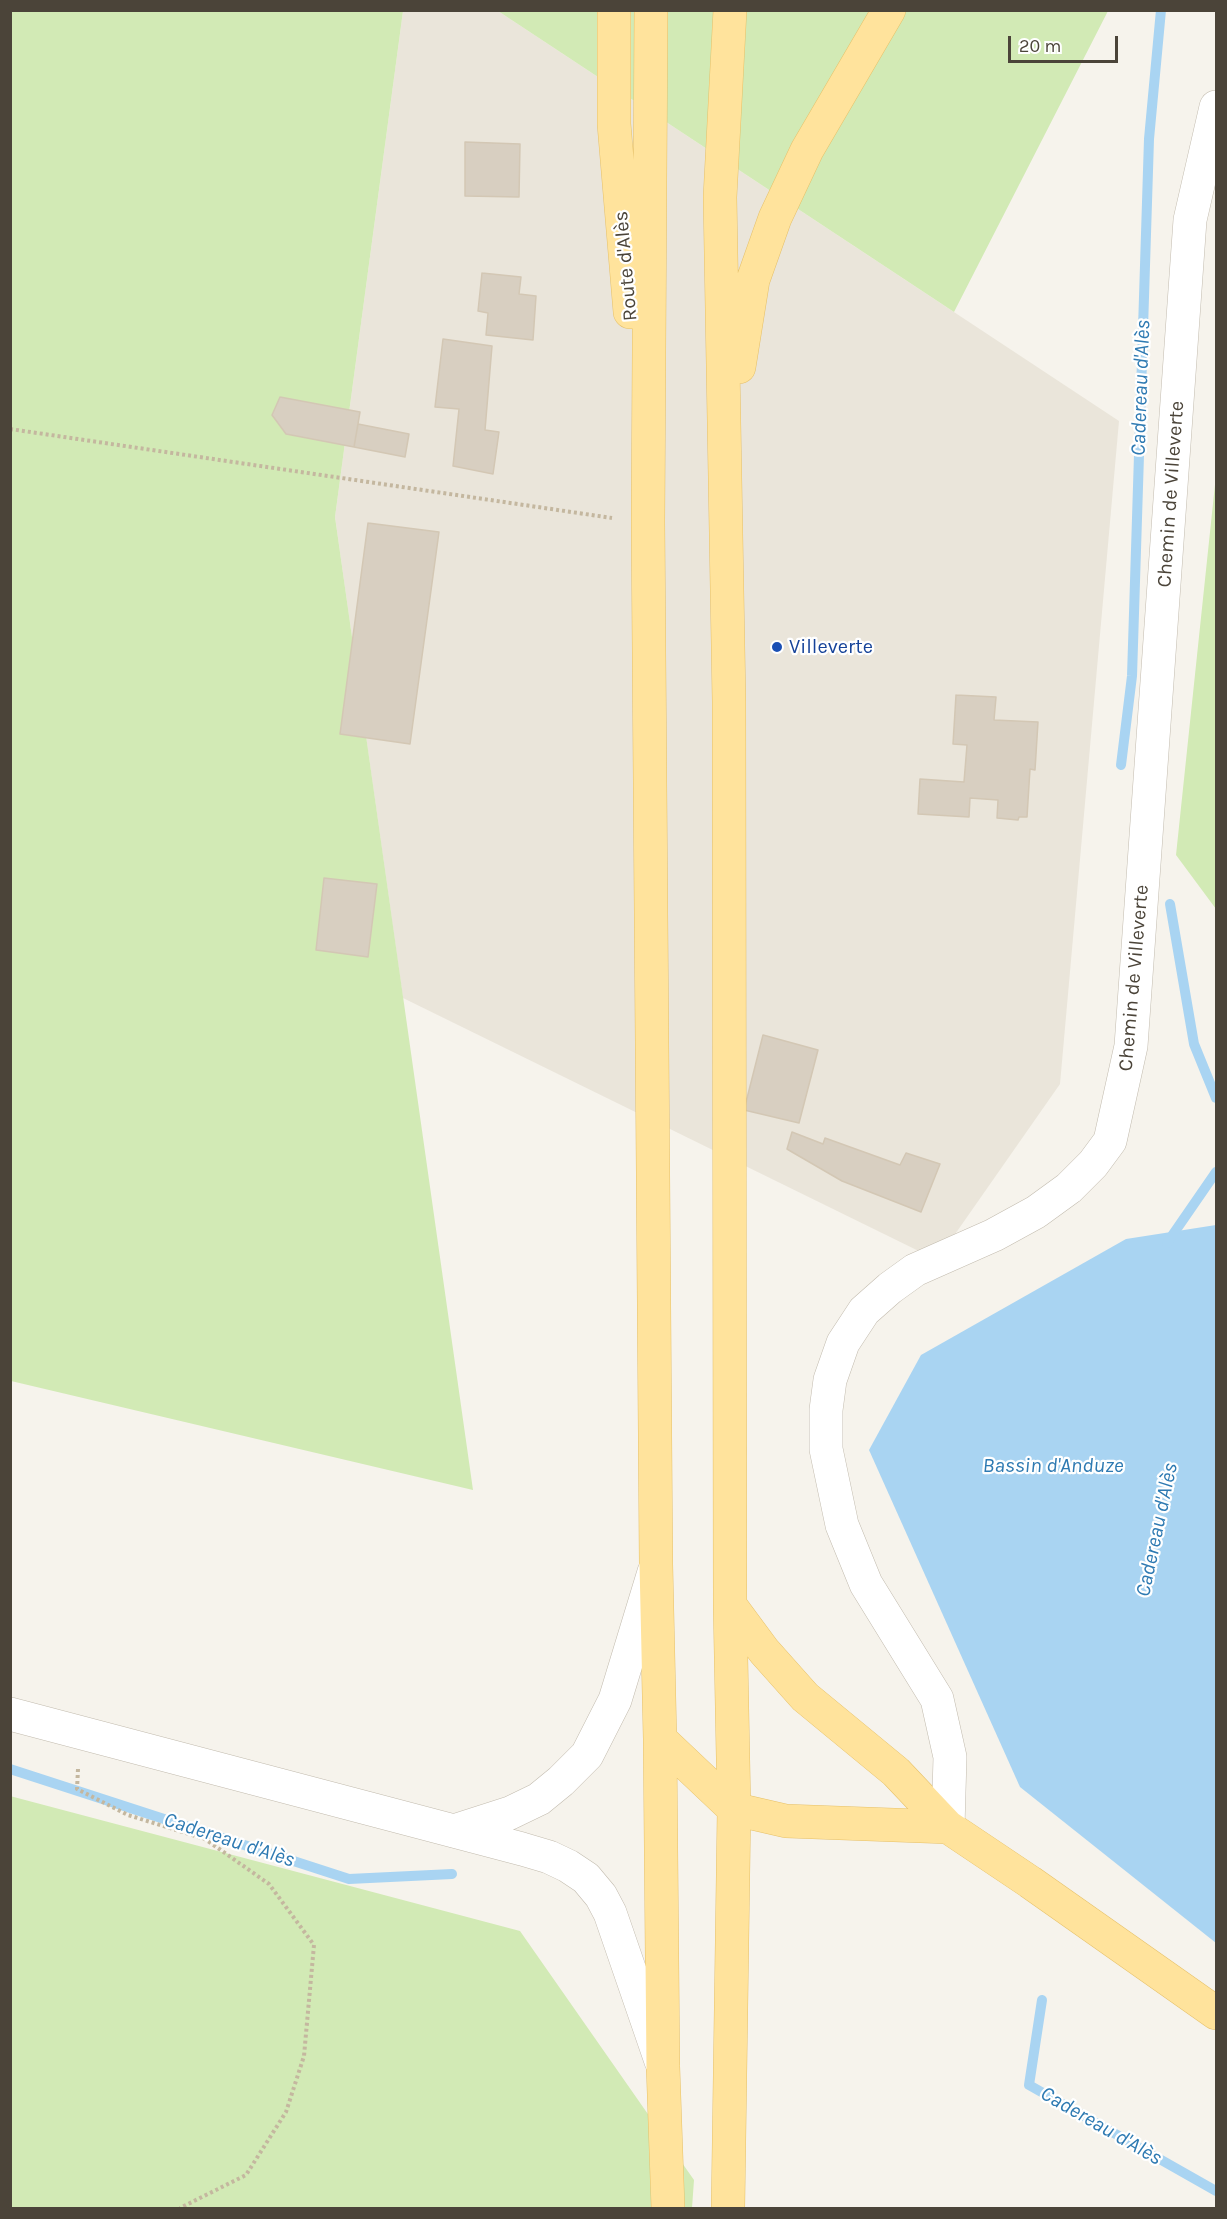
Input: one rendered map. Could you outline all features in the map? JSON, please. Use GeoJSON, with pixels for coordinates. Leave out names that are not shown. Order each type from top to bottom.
{"type":"FeatureCollection","features":[{"type":"Feature","properties":{"kind":"main road","name":"Route d'Alès"},"geometry":{"type":"LineString","coordinates":[[614,10],[614,124],[648,520]]}},
{"type":"Feature","properties":{"kind":"main road"},"geometry":{"type":"LineString","coordinates":[[651,10],[648,520],[656,1564],[663,2066],[668,2208]]}},
{"type":"Feature","properties":{"kind":"main road"},"geometry":{"type":"LineString","coordinates":[[728,2208],[734,1809],[730,1605],[729,713],[720,197],[730,10]]}},
{"type":"Feature","properties":{"kind":"main road"},"geometry":{"type":"LineString","coordinates":[[726,452],[753,280],[776,218],[807,150],[889,10]]}},
{"type":"Feature","properties":{"kind":"main road"},"geometry":{"type":"LineString","coordinates":[[730,1605],[764,1651],[805,1697],[896,1772],[948,1827],[1216,2013]]}},
{"type":"Feature","properties":{"kind":"main road"},"geometry":{"type":"LineString","coordinates":[[660,1739],[734,1809],[786,1821],[948,1827]]}},
{"type":"Feature","properties":{"kind":"street","name":"Chemin de Villeverte"},"geometry":{"type":"LineString","coordinates":[[948,1827],[950,1757],[937,1699],[866,1584],[842,1525],[825,1449],[825,1410],[831,1380],[843,1343],[864,1311],[915,1270],[994,1235],[1036,1212],[1069,1188],[1093,1164],[1110,1141],[1131,1046],[1190,220],[1216,107]]}},
{"type":"Feature","properties":{"kind":"street"},"geometry":{"type":"LineString","coordinates":[[454,1831],[510,1813],[539,1799],[587,1755],[615,1700],[656,1564]]}},
{"type":"Feature","properties":{"kind":"street"},"geometry":{"type":"LineString","coordinates":[[10,1714],[549,1857],[586,1878],[601,1896],[610,1913],[663,2066]]}},
{"type":"Feature","properties":{"kind":"path"},"geometry":{"type":"LineString","coordinates":[[10,429],[598,517],[648,520]]}},
{"type":"Feature","properties":{"kind":"path"},"geometry":{"type":"LineString","coordinates":[[80,1732],[77,1789],[128,1815],[205,1839],[269,1884],[314,1945],[304,2056],[286,2112],[246,2175],[180,2208]]}},
{"type":"Feature","properties":{"kind":"shaded area"},"geometry":{"type":"Polygon","coordinates":[[[403,11],[498,11],[1119,421],[1060,1084],[937,1260],[403,998],[335,517],[403,11]]]}},
{"type":"Feature","properties":{"kind":"green space"},"geometry":{"type":"Polygon","coordinates":[[[11,11],[403,11],[335,517],[473,1490],[11,1381],[11,11]]]}},
{"type":"Feature","properties":{"kind":"green space"},"geometry":{"type":"Polygon","coordinates":[[[498,11],[1108,11],[954,312],[498,11]]]}},
{"type":"Feature","properties":{"kind":"green space"},"geometry":{"type":"Polygon","coordinates":[[[1216,475],[1216,909],[1176,855],[1216,475]]]}},
{"type":"Feature","properties":{"kind":"green space"},"geometry":{"type":"Polygon","coordinates":[[[10,1796],[520,1931],[694,2180],[692,2208],[11,2208],[10,1796]]]}},
{"type":"Feature","properties":{"kind":"water","name":"Bassin d'Anduze"},"geometry":{"type":"Polygon","coordinates":[[[1216,1225],[1216,1943],[1020,1787],[869,1450],[921,1355],[1126,1239],[1216,1225]]]}},
{"type":"Feature","properties":{"kind":"building"},"geometry":{"type":"Polygon","coordinates":[[[465,142],[520,144],[519,197],[465,196],[465,142]]]}},
{"type":"Feature","properties":{"kind":"building"},"geometry":{"type":"Polygon","coordinates":[[[482,273],[521,277],[519,294],[536,296],[533,340],[486,335],[488,313],[478,311],[482,273]]]}},
{"type":"Feature","properties":{"kind":"building"},"geometry":{"type":"Polygon","coordinates":[[[443,339],[492,346],[485,430],[499,432],[493,474],[453,466],[459,409],[435,407],[443,339]]]}},
{"type":"Feature","properties":{"kind":"building"},"geometry":{"type":"Polygon","coordinates":[[[280,397],[360,412],[354,447],[286,434],[272,415],[280,397]]]}},
{"type":"Feature","properties":{"kind":"building"},"geometry":{"type":"Polygon","coordinates":[[[358,424],[409,434],[405,457],[354,447],[358,424]]]}},
{"type":"Feature","properties":{"kind":"building"},"geometry":{"type":"Polygon","coordinates":[[[368,523],[439,532],[410,744],[340,734],[368,523]]]}},
{"type":"Feature","properties":{"kind":"building"},"geometry":{"type":"Polygon","coordinates":[[[956,695],[996,697],[994,720],[1038,722],[1035,770],[1030,769],[1027,817],[1019,817],[1018,820],[997,818],[998,800],[970,798],[969,817],[918,814],[920,779],[964,782],[967,745],[953,744],[956,695]]]}},
{"type":"Feature","properties":{"kind":"building"},"geometry":{"type":"Polygon","coordinates":[[[324,878],[377,884],[368,957],[316,950],[324,878]]]}},
{"type":"Feature","properties":{"kind":"building"},"geometry":{"type":"Polygon","coordinates":[[[763,1035],[818,1050],[799,1123],[744,1110],[763,1035]]]}},
{"type":"Feature","properties":{"kind":"building"},"geometry":{"type":"Polygon","coordinates":[[[792,1132],[823,1144],[825,1138],[900,1165],[906,1153],[940,1164],[921,1212],[842,1181],[787,1149],[792,1132]]]}},
{"type":"Feature","properties":{"kind":"waterway","name":"Cadereau d'Alès"},"geometry":{"type":"LineString","coordinates":[[1121,765],[1132,676],[1149,139],[1161,10]]}},
{"type":"Feature","properties":{"kind":"waterway","name":"Cadereau d'Alès"},"geometry":{"type":"LineString","coordinates":[[1170,904],[1194,1044],[1216,1098]]}},
{"type":"Feature","properties":{"kind":"waterway","name":"Cadereau d'Alès"},"geometry":{"type":"LineString","coordinates":[[1167,1243],[1216,1172]]}},
{"type":"Feature","properties":{"kind":"waterway","name":"Cadereau d'Alès"},"geometry":{"type":"LineString","coordinates":[[10,1769],[349,1879],[452,1874]]}},
{"type":"Feature","properties":{"kind":"waterway","name":"Cadereau d'Alès"},"geometry":{"type":"LineString","coordinates":[[1042,2000],[1029,2085],[1216,2191]]}},
{"type":"Feature","properties":{"kind":"place","name":"Villeverte"},"geometry":{"type":"Point","coordinates":[777,647]}}]}
